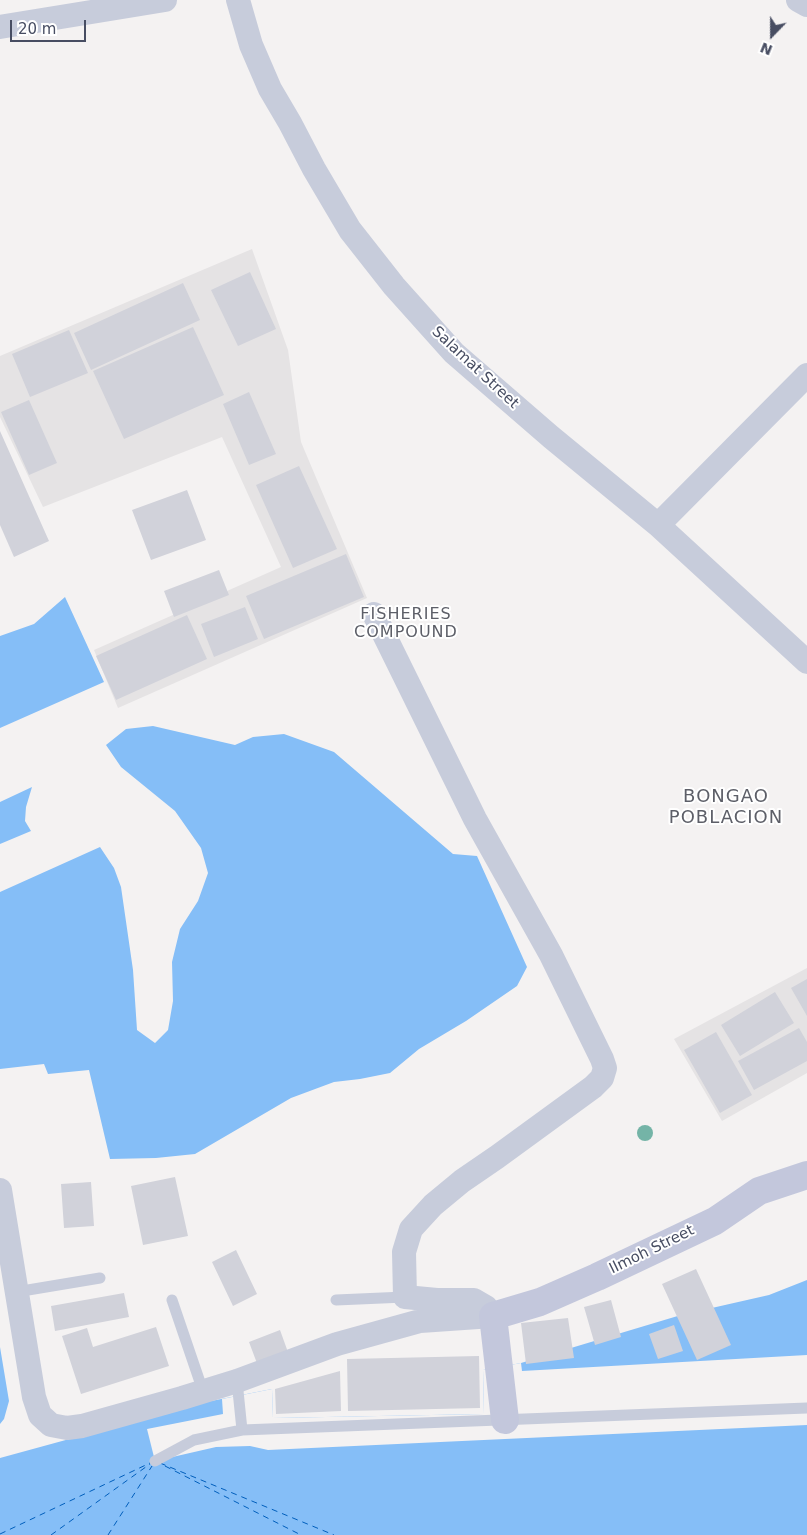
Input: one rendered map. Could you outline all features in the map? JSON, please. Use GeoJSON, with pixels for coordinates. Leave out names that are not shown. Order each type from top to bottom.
{"type":"FeatureCollection","features":[{"type":"Feature","properties":{"kind":"street"},"geometry":{"type":"LineString","coordinates":[[0,27],[164,0]]}},
{"type":"Feature","properties":{"kind":"street","name":"Salamat Street"},"geometry":{"type":"LineString","coordinates":[[238,0],[251,45],[270,89],[314,170],[350,230],[394,286],[454,353],[551,437],[658,525],[807,662]]}},
{"type":"Feature","properties":{"kind":"street"},"geometry":{"type":"LineString","coordinates":[[798,0],[807,5]]}},
{"type":"Feature","properties":{"kind":"street"},"geometry":{"type":"LineString","coordinates":[[658,525],[807,375]]}},
{"type":"Feature","properties":{"kind":"street"},"geometry":{"type":"LineString","coordinates":[[374,614],[475,818],[551,955],[605,1068],[602,1078],[594,1087],[462,1180],[433,1205],[411,1229],[404,1252],[405,1297],[437,1300],[474,1300],[486,1307],[493,1316],[505,1420]]}},
{"type":"Feature","properties":{"kind":"street","name":"Ilmoh Street"},"geometry":{"type":"LineString","coordinates":[[493,1316],[540,1302],[573,1288],[715,1221],[759,1191],[807,1175]]}},
{"type":"Feature","properties":{"kind":"street"},"geometry":{"type":"LineString","coordinates":[[0,1190],[34,1397],[40,1415],[51,1425],[67,1428],[82,1426],[237,1381],[337,1344],[420,1321],[493,1316]]}},
{"type":"Feature","properties":{"kind":"lane"},"geometry":{"type":"LineString","coordinates":[[16,1292],[100,1278]]}},
{"type":"Feature","properties":{"kind":"lane"},"geometry":{"type":"LineString","coordinates":[[336,1300],[405,1297]]}},
{"type":"Feature","properties":{"kind":"lane"},"geometry":{"type":"LineString","coordinates":[[172,1300],[203,1391]]}},
{"type":"Feature","properties":{"kind":"lane"},"geometry":{"type":"LineString","coordinates":[[237,1381],[242,1430]]}},
{"type":"Feature","properties":{"kind":"lane"},"geometry":{"type":"LineString","coordinates":[[155,1461],[194,1440],[242,1430],[807,1408]]}},
{"type":"Feature","properties":{"kind":"shaded area"},"geometry":{"type":"Polygon","coordinates":[[[252,249],[288,350],[301,442],[367,598],[118,708],[94,650],[281,567],[222,437],[43,507],[0,417],[0,356],[252,249]]]}},
{"type":"Feature","properties":{"kind":"shaded area"},"geometry":{"type":"Polygon","coordinates":[[[807,968],[807,1073],[722,1121],[674,1039],[807,968]]]}},
{"type":"Feature","properties":{"kind":"water"},"geometry":{"type":"Polygon","coordinates":[[[65,597],[104,682],[0,728],[0,636],[34,624],[65,597]]]}},
{"type":"Feature","properties":{"kind":"water"},"geometry":{"type":"Polygon","coordinates":[[[153,726],[235,745],[253,737],[284,734],[334,752],[453,854],[477,856],[527,967],[517,986],[466,1021],[419,1049],[390,1073],[334,1082],[291,1098],[195,1154],[156,1158],[110,1159],[89,1070],[48,1074],[44,1064],[0,1069],[0,892],[100,847],[114,868],[121,887],[133,970],[137,1030],[155,1043],[168,1030],[173,1001],[172,962],[180,929],[198,901],[208,873],[201,848],[175,811],[121,767],[106,745],[126,729],[153,726]]]}},
{"type":"Feature","properties":{"kind":"water"},"geometry":{"type":"Polygon","coordinates":[[[32,787],[26,807],[25,821],[31,831],[0,844],[0,802],[32,787]]]}},
{"type":"Feature","properties":{"kind":"water"},"geometry":{"type":"Polygon","coordinates":[[[807,1280],[807,1535],[0,1535],[0,1458],[84,1435],[150,1413],[272,1389],[273,1418],[484,1414],[483,1370],[521,1363],[681,1315],[769,1295],[807,1280]]]}},
{"type":"Feature","properties":{"kind":"water"},"geometry":{"type":"Polygon","coordinates":[[[0,1347],[9,1401],[4,1419],[0,1424],[0,1347]]]}},
{"type":"Feature","properties":{"kind":"pier"},"geometry":{"type":"Polygon","coordinates":[[[807,1355],[807,1425],[268,1450],[250,1446],[216,1447],[155,1461],[147,1429],[223,1414],[222,1399],[272,1389],[273,1418],[484,1414],[483,1370],[521,1363],[522,1371],[807,1355]]]}},
{"type":"Feature","properties":{"kind":"building"},"geometry":{"type":"Polygon","coordinates":[[[250,272],[276,329],[238,346],[211,290],[250,272]]]}},
{"type":"Feature","properties":{"kind":"building"},"geometry":{"type":"Polygon","coordinates":[[[183,283],[200,320],[91,370],[74,333],[183,283]]]}},
{"type":"Feature","properties":{"kind":"building"},"geometry":{"type":"Polygon","coordinates":[[[193,327],[224,395],[124,439],[93,371],[193,327]]]}},
{"type":"Feature","properties":{"kind":"building"},"geometry":{"type":"Polygon","coordinates":[[[69,330],[88,373],[30,397],[12,354],[69,330]]]}},
{"type":"Feature","properties":{"kind":"building"},"geometry":{"type":"Polygon","coordinates":[[[249,392],[276,454],[249,465],[223,404],[249,392]]]}},
{"type":"Feature","properties":{"kind":"building"},"geometry":{"type":"Polygon","coordinates":[[[29,400],[57,463],[29,475],[1,412],[29,400]]]}},
{"type":"Feature","properties":{"kind":"building"},"geometry":{"type":"Polygon","coordinates":[[[0,431],[49,541],[14,557],[0,525],[0,431]]]}},
{"type":"Feature","properties":{"kind":"building"},"geometry":{"type":"Polygon","coordinates":[[[299,466],[337,549],[293,568],[256,485],[299,466]]]}},
{"type":"Feature","properties":{"kind":"building"},"geometry":{"type":"Polygon","coordinates":[[[187,490],[206,540],[151,560],[132,510],[187,490]]]}},
{"type":"Feature","properties":{"kind":"building"},"geometry":{"type":"Polygon","coordinates":[[[346,554],[364,597],[264,639],[246,596],[346,554]]]}},
{"type":"Feature","properties":{"kind":"building"},"geometry":{"type":"Polygon","coordinates":[[[219,570],[229,595],[174,617],[164,591],[219,570]]]}},
{"type":"Feature","properties":{"kind":"building"},"geometry":{"type":"Polygon","coordinates":[[[245,607],[258,639],[214,657],[201,624],[245,607]]]}},
{"type":"Feature","properties":{"kind":"building"},"geometry":{"type":"Polygon","coordinates":[[[187,615],[207,659],[116,700],[96,656],[187,615]]]}},
{"type":"Feature","properties":{"kind":"building"},"geometry":{"type":"Polygon","coordinates":[[[807,979],[807,1016],[791,988],[807,979]]]}},
{"type":"Feature","properties":{"kind":"building"},"geometry":{"type":"Polygon","coordinates":[[[775,992],[794,1023],[740,1056],[721,1025],[775,992]]]}},
{"type":"Feature","properties":{"kind":"building"},"geometry":{"type":"Polygon","coordinates":[[[799,1028],[807,1042],[807,1061],[754,1090],[738,1061],[799,1028]]]}},
{"type":"Feature","properties":{"kind":"building"},"geometry":{"type":"Polygon","coordinates":[[[716,1032],[752,1095],[720,1113],[684,1050],[716,1032]]]}},
{"type":"Feature","properties":{"kind":"building"},"geometry":{"type":"Polygon","coordinates":[[[175,1177],[188,1236],[143,1245],[131,1186],[175,1177]]]}},
{"type":"Feature","properties":{"kind":"building"},"geometry":{"type":"Polygon","coordinates":[[[91,1182],[94,1226],[64,1228],[61,1184],[91,1182]]]}},
{"type":"Feature","properties":{"kind":"building"},"geometry":{"type":"Polygon","coordinates":[[[236,1250],[257,1294],[233,1306],[212,1262],[236,1250]]]}},
{"type":"Feature","properties":{"kind":"building"},"geometry":{"type":"Polygon","coordinates":[[[696,1269],[731,1345],[697,1360],[662,1284],[696,1269]]]}},
{"type":"Feature","properties":{"kind":"building"},"geometry":{"type":"Polygon","coordinates":[[[124,1293],[129,1317],[55,1331],[51,1306],[124,1293]]]}},
{"type":"Feature","properties":{"kind":"building"},"geometry":{"type":"Polygon","coordinates":[[[611,1300],[621,1337],[595,1345],[584,1307],[611,1300]]]}},
{"type":"Feature","properties":{"kind":"building"},"geometry":{"type":"Polygon","coordinates":[[[568,1318],[574,1358],[526,1364],[521,1323],[568,1318]]]}},
{"type":"Feature","properties":{"kind":"building"},"geometry":{"type":"Polygon","coordinates":[[[674,1325],[683,1351],[658,1359],[649,1334],[674,1325]]]}},
{"type":"Feature","properties":{"kind":"building"},"geometry":{"type":"Polygon","coordinates":[[[156,1327],[169,1366],[81,1394],[62,1336],[87,1328],[93,1347],[156,1327]]]}},
{"type":"Feature","properties":{"kind":"building"},"geometry":{"type":"Polygon","coordinates":[[[280,1330],[289,1355],[258,1366],[249,1342],[280,1330]]]}},
{"type":"Feature","properties":{"kind":"building"},"geometry":{"type":"Polygon","coordinates":[[[479,1356],[480,1408],[348,1411],[347,1359],[479,1356]]]}},
{"type":"Feature","properties":{"kind":"building"},"geometry":{"type":"Polygon","coordinates":[[[340,1371],[341,1411],[276,1414],[275,1389],[340,1371]]]}},
{"type":"Feature","properties":{"kind":"ferry route"},"geometry":{"type":"LineString","coordinates":[[0,1534],[150,1463]]}},
{"type":"Feature","properties":{"kind":"ferry route"},"geometry":{"type":"LineString","coordinates":[[160,1463],[334,1535]]}},
{"type":"Feature","properties":{"kind":"ferry route"},"geometry":{"type":"LineString","coordinates":[[51,1535],[150,1464]]}},
{"type":"Feature","properties":{"kind":"ferry route"},"geometry":{"type":"LineString","coordinates":[[108,1535],[152,1466]]}},
{"type":"Feature","properties":{"kind":"ferry route"},"geometry":{"type":"LineString","coordinates":[[165,1466],[301,1535]]}},
{"type":"Feature","properties":{"kind":"district","name":"FISHERIES COMPOUND"},"geometry":{"type":"Point","coordinates":[406,624]}},
{"type":"Feature","properties":{"kind":"district","name":"BONGAO POBLACION"},"geometry":{"type":"Point","coordinates":[726,808]}}]}
